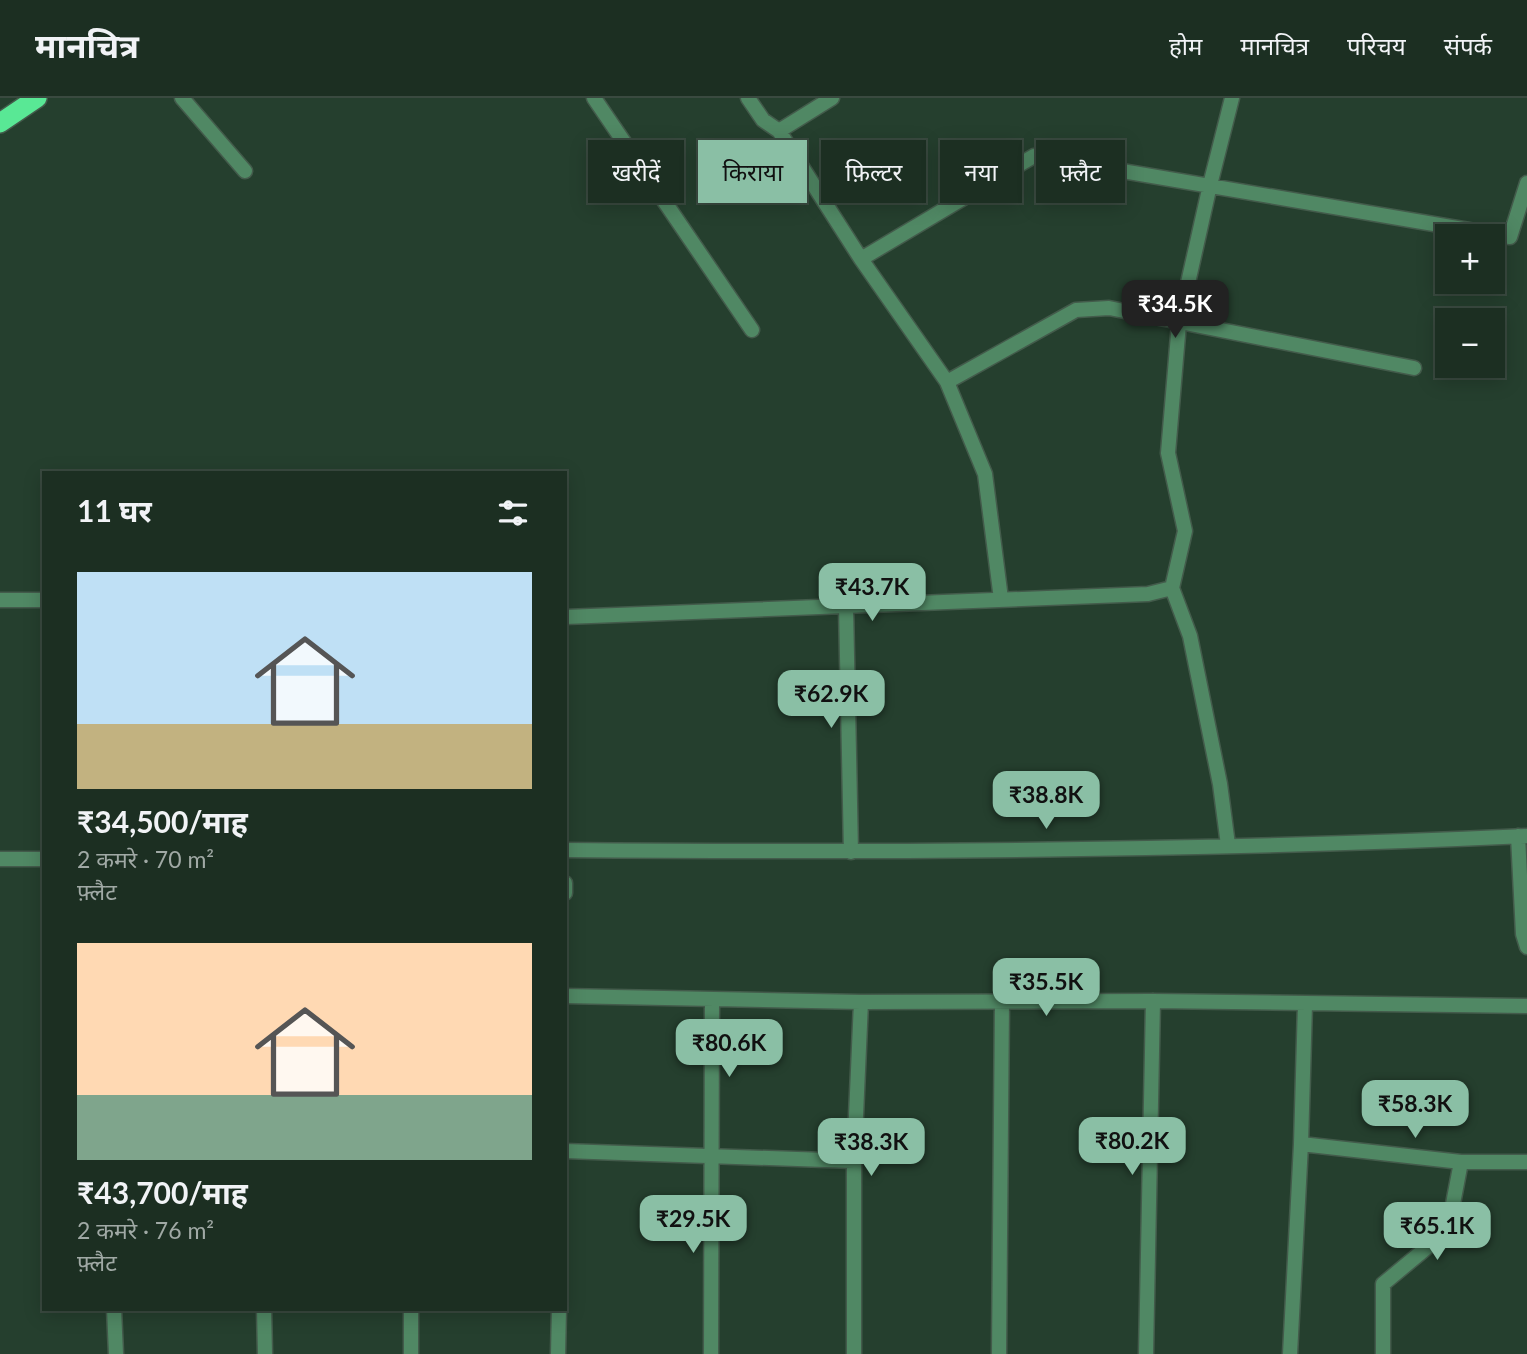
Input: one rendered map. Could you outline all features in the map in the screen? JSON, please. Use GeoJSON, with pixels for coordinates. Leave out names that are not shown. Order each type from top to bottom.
{"type":"FeatureCollection","features":[{"type":"Feature","properties":{"kind":"highway"},"geometry":{"type":"LineString","coordinates":[[0,123],[37,98]]}},
{"type":"Feature","properties":{"kind":"street"},"geometry":{"type":"LineString","coordinates":[[182,98],[245,171]]}},
{"type":"Feature","properties":{"kind":"street"},"geometry":{"type":"LineString","coordinates":[[594,98],[752,330]]}},
{"type":"Feature","properties":{"kind":"street"},"geometry":{"type":"LineString","coordinates":[[748,98],[764,120],[779,131],[861,259],[947,382],[985,474],[1001,599]]}},
{"type":"Feature","properties":{"kind":"street"},"geometry":{"type":"LineString","coordinates":[[779,131],[832,98]]}},
{"type":"Feature","properties":{"kind":"street"},"geometry":{"type":"LineString","coordinates":[[1228,845],[1220,784],[1190,636],[1172,588],[1185,531],[1168,453],[1179,323],[1232,98]]}},
{"type":"Feature","properties":{"kind":"street"},"geometry":{"type":"LineString","coordinates":[[861,259],[1034,156],[1510,237],[1527,183]]}},
{"type":"Feature","properties":{"kind":"street"},"geometry":{"type":"LineString","coordinates":[[947,382],[1076,310],[1109,308],[1414,368]]}},
{"type":"Feature","properties":{"kind":"street"},"geometry":{"type":"LineString","coordinates":[[567,617],[1147,594],[1172,588]]}},
{"type":"Feature","properties":{"kind":"street"},"geometry":{"type":"LineString","coordinates":[[0,600],[42,600]]}},
{"type":"Feature","properties":{"kind":"street"},"geometry":{"type":"LineString","coordinates":[[846,607],[851,852]]}},
{"type":"Feature","properties":{"kind":"street"},"geometry":{"type":"LineString","coordinates":[[567,850],[851,852],[1522,836],[1522,934],[1527,947]]}},
{"type":"Feature","properties":{"kind":"street"},"geometry":{"type":"LineString","coordinates":[[0,859],[42,859]]}},
{"type":"Feature","properties":{"kind":"street"},"geometry":{"type":"LineString","coordinates":[[567,996],[861,1002],[1153,1001],[1527,1006]]}},
{"type":"Feature","properties":{"kind":"street"},"geometry":{"type":"LineString","coordinates":[[710,1354],[712,1000]]}},
{"type":"Feature","properties":{"kind":"street"},"geometry":{"type":"LineString","coordinates":[[999,1354],[1002,1001]]}},
{"type":"Feature","properties":{"kind":"street"},"geometry":{"type":"LineString","coordinates":[[1146,1354],[1153,1001]]}},
{"type":"Feature","properties":{"kind":"street"},"geometry":{"type":"LineString","coordinates":[[854,1354],[854,1161],[861,1002]]}},
{"type":"Feature","properties":{"kind":"street"},"geometry":{"type":"LineString","coordinates":[[1290,1354],[1306,1004]]}},
{"type":"Feature","properties":{"kind":"street"},"geometry":{"type":"LineString","coordinates":[[1301,1144],[1461,1162],[1527,1162]]}},
{"type":"Feature","properties":{"kind":"street"},"geometry":{"type":"LineString","coordinates":[[567,1151],[854,1161]]}},
{"type":"Feature","properties":{"kind":"street"},"geometry":{"type":"LineString","coordinates":[[1383,1354],[1382,1284],[1448,1230],[1461,1162]]}},
{"type":"Feature","properties":{"kind":"street"},"geometry":{"type":"LineString","coordinates":[[114,1311],[116,1354]]}},
{"type":"Feature","properties":{"kind":"street"},"geometry":{"type":"LineString","coordinates":[[264,1311],[265,1354]]}},
{"type":"Feature","properties":{"kind":"street"},"geometry":{"type":"LineString","coordinates":[[411,1311],[411,1354]]}},
{"type":"Feature","properties":{"kind":"street"},"geometry":{"type":"LineString","coordinates":[[558,1354],[559,1311]]}}]}
